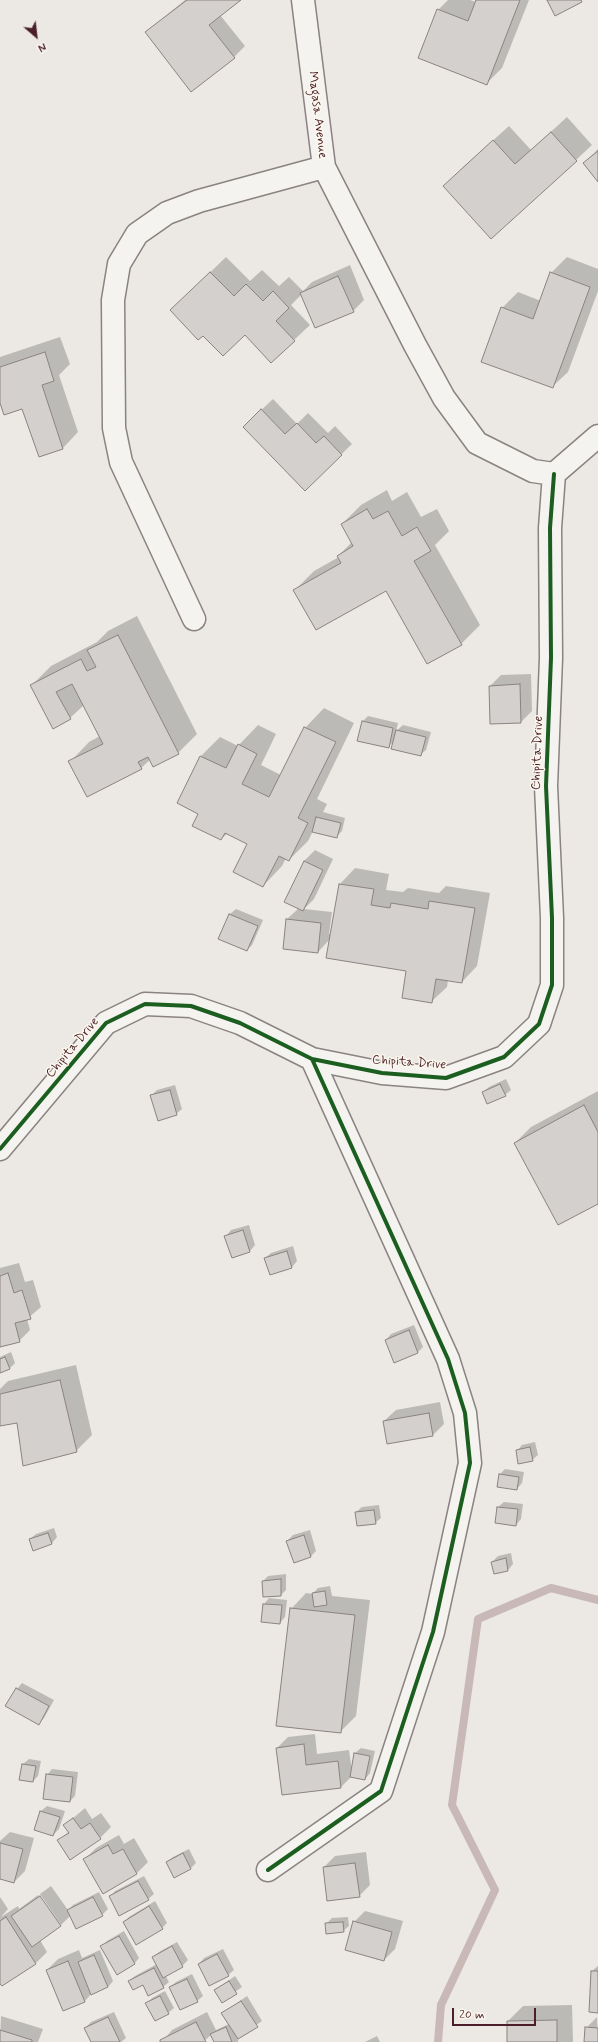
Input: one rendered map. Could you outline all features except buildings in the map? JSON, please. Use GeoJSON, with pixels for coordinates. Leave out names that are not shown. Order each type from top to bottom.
{"type":"FeatureCollection","features":[{"type":"Feature","properties":{"kind":"street","name":"Magasa Avenue"},"geometry":{"type":"LineString","coordinates":[[303,0],[324,167],[415,345],[444,398],[477,443],[534,471],[554,474]]}},
{"type":"Feature","properties":{"kind":"street"},"geometry":{"type":"LineString","coordinates":[[194,619],[121,462],[114,428],[113,300],[119,264],[137,234],[167,213],[200,201],[324,167]]}},
{"type":"Feature","properties":{"kind":"street"},"geometry":{"type":"LineString","coordinates":[[554,474],[598,436]]}},
{"type":"Feature","properties":{"kind":"street","name":"Chipita Drive"},"geometry":{"type":"LineString","coordinates":[[0,1149],[106,1023],[145,1004],[191,1006],[240,1023],[312,1059],[382,1073],[446,1078],[504,1056],[539,1024],[552,985],[552,918],[546,786],[551,658],[550,528],[554,474]]}},
{"type":"Feature","properties":{"kind":"street"},"geometry":{"type":"LineString","coordinates":[[268,1870],[381,1791],[433,1632],[470,1463],[466,1413],[448,1360],[312,1059]]}},
{"type":"Feature","properties":{"kind":"waterway"},"geometry":{"type":"LineString","coordinates":[[438,2042],[441,2005],[495,1890],[452,1805],[478,1619],[551,1588],[598,1600]]}},
{"type":"Feature","properties":{"kind":"cycle path"},"geometry":{"type":"LineString","coordinates":[[0,1149],[106,1023],[145,1004],[191,1006],[240,1023],[312,1059],[382,1073],[446,1078],[504,1057],[539,1024],[552,985],[552,918],[546,786],[551,658],[550,528],[554,474]]}},
{"type":"Feature","properties":{"kind":"cycle path"},"geometry":{"type":"LineString","coordinates":[[268,1870],[381,1791],[433,1632],[470,1463],[465,1413],[448,1359],[312,1059]]}}]}
